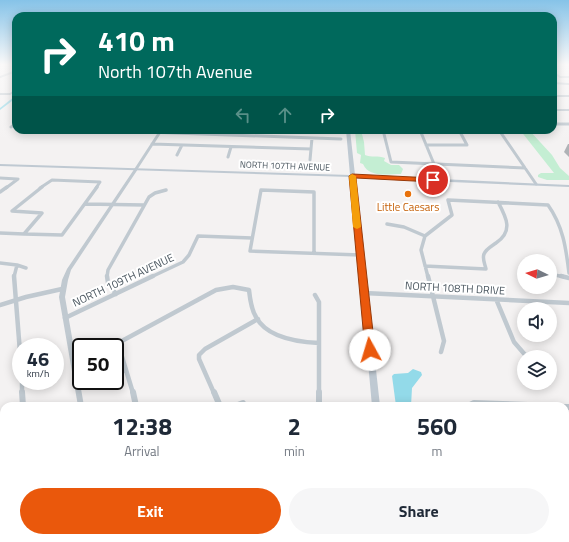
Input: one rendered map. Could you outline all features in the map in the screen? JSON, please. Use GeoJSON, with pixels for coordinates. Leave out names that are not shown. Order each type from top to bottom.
{"type":"FeatureCollection","features":[{"type":"Feature","properties":{"kind":"main road"},"geometry":{"type":"LineString","coordinates":[[348,134],[376,402]]}},
{"type":"Feature","properties":{"kind":"main road","name":"NORTH 107TH AVENUE"},"geometry":{"type":"LineString","coordinates":[[0,165],[352,176],[569,186]]}},
{"type":"Feature","properties":{"kind":"street"},"geometry":{"type":"LineString","coordinates":[[0,94],[12,93]]}},
{"type":"Feature","properties":{"kind":"street"},"geometry":{"type":"LineString","coordinates":[[557,96],[569,96]]}},
{"type":"Feature","properties":{"kind":"street"},"geometry":{"type":"LineString","coordinates":[[557,110],[569,110]]}},
{"type":"Feature","properties":{"kind":"street"},"geometry":{"type":"LineString","coordinates":[[557,124],[569,124]]}},
{"type":"Feature","properties":{"kind":"street"},"geometry":{"type":"LineString","coordinates":[[72,352],[65,318],[62,289],[69,270],[158,134]]}},
{"type":"Feature","properties":{"kind":"street"},"geometry":{"type":"LineString","coordinates":[[218,134],[341,139]]}},
{"type":"Feature","properties":{"kind":"street"},"geometry":{"type":"LineString","coordinates":[[384,134],[391,162],[525,168]]}},
{"type":"Feature","properties":{"kind":"street"},"geometry":{"type":"LineString","coordinates":[[422,134],[434,164]]}},
{"type":"Feature","properties":{"kind":"street"},"geometry":{"type":"LineString","coordinates":[[426,145],[467,145],[461,134]]}},
{"type":"Feature","properties":{"kind":"street"},"geometry":{"type":"LineString","coordinates":[[502,134],[536,184]]}},
{"type":"Feature","properties":{"kind":"street"},"geometry":{"type":"LineString","coordinates":[[310,160],[312,138]]}},
{"type":"Feature","properties":{"kind":"street"},"geometry":{"type":"LineString","coordinates":[[152,144],[311,149]]}},
{"type":"Feature","properties":{"kind":"street"},"geometry":{"type":"LineString","coordinates":[[177,155],[182,145]]}},
{"type":"Feature","properties":{"kind":"street"},"geometry":{"type":"LineString","coordinates":[[228,157],[231,147]]}},
{"type":"Feature","properties":{"kind":"street"},"geometry":{"type":"LineString","coordinates":[[0,178],[18,179],[0,192]]}},
{"type":"Feature","properties":{"kind":"street"},"geometry":{"type":"LineString","coordinates":[[0,233],[24,234],[62,235],[100,182],[52,180],[38,189],[12,211],[42,212],[24,234]]}},
{"type":"Feature","properties":{"kind":"street"},"geometry":{"type":"LineString","coordinates":[[116,294],[108,284],[106,278],[108,270],[149,197],[155,193],[166,190]]}},
{"type":"Feature","properties":{"kind":"street"},"geometry":{"type":"LineString","coordinates":[[314,253],[314,192],[261,190],[250,251],[360,255]]}},
{"type":"Feature","properties":{"kind":"street"},"geometry":{"type":"LineString","coordinates":[[441,352],[444,341],[421,250],[425,236],[452,215],[448,200],[548,205],[560,224],[568,254],[569,273]]}},
{"type":"Feature","properties":{"kind":"street"},"geometry":{"type":"LineString","coordinates":[[425,266],[486,269],[482,256],[484,252],[502,238],[506,232],[507,224],[498,202]]}},
{"type":"Feature","properties":{"kind":"street"},"geometry":{"type":"LineString","coordinates":[[85,204],[144,205]]}},
{"type":"Feature","properties":{"kind":"street"},"geometry":{"type":"LineString","coordinates":[[387,224],[404,228],[425,236]]}},
{"type":"Feature","properties":{"kind":"street","name":"NORTH 109TH AVENUE"},"geometry":{"type":"LineString","coordinates":[[65,318],[183,262],[189,255],[198,236],[252,238]]}},
{"type":"Feature","properties":{"kind":"street"},"geometry":{"type":"LineString","coordinates":[[0,263],[17,265],[26,268]]}},
{"type":"Feature","properties":{"kind":"street"},"geometry":{"type":"LineString","coordinates":[[17,265],[14,274],[19,338]]}},
{"type":"Feature","properties":{"kind":"street"},"geometry":{"type":"LineString","coordinates":[[557,276],[569,278]]}},
{"type":"Feature","properties":{"kind":"street"},"geometry":{"type":"LineString","coordinates":[[135,402],[119,347],[120,342],[216,290],[228,287],[243,287],[249,290],[252,309],[258,320],[271,332],[300,342],[319,344]]}},
{"type":"Feature","properties":{"kind":"street","name":"NORTH 109TH AVENUE"},"geometry":{"type":"LineString","coordinates":[[0,305],[15,299],[62,289]]}},
{"type":"Feature","properties":{"kind":"street","name":"NORTH 108TH DRIVE"},"geometry":{"type":"LineString","coordinates":[[364,293],[569,303]]}},
{"type":"Feature","properties":{"kind":"street"},"geometry":{"type":"LineString","coordinates":[[315,295],[319,302],[319,402]]}},
{"type":"Feature","properties":{"kind":"street"},"geometry":{"type":"LineString","coordinates":[[496,299],[514,342],[521,350]]}},
{"type":"Feature","properties":{"kind":"street"},"geometry":{"type":"LineString","coordinates":[[218,402],[199,359],[199,355],[205,349],[258,320]]}},
{"type":"Feature","properties":{"kind":"street"},"geometry":{"type":"LineString","coordinates":[[22,390],[23,402]]}},
{"type":"Feature","properties":{"kind":"street"},"geometry":{"type":"LineString","coordinates":[[79,390],[81,402]]}},
{"type":"Feature","properties":{"kind":"green space"},"geometry":{"type":"Polygon","coordinates":[[[355,134],[362,134],[365,155],[382,157],[385,158],[384,161],[391,165],[399,165],[403,169],[401,174],[385,175],[374,173],[360,163],[361,155],[357,153],[355,134]]]}},
{"type":"Feature","properties":{"kind":"green space"},"geometry":{"type":"Polygon","coordinates":[[[523,134],[533,134],[552,155],[560,168],[569,176],[569,180],[547,180],[538,177],[541,173],[554,173],[523,134]]]}},
{"type":"Feature","properties":{"kind":"water"},"geometry":{"type":"Polygon","coordinates":[[[413,369],[421,372],[422,375],[412,388],[411,402],[395,402],[392,376],[394,374],[408,373],[413,369]]]}},
{"type":"Feature","properties":{"kind":"waterway"},"geometry":{"type":"LineString","coordinates":[[0,109],[12,100]]}},
{"type":"Feature","properties":{"kind":"slow traffic"},"geometry":{"type":"LineString","coordinates":[[352,176],[357,227]]}},
{"type":"Feature","properties":{"kind":"place","name":"Little Caesars"},"geometry":{"type":"Point","coordinates":[408,194]}},
{"type":"Feature","properties":{"kind":"route"},"geometry":{"type":"LineString","coordinates":[[370,350],[352,176],[433,180]]}}]}
